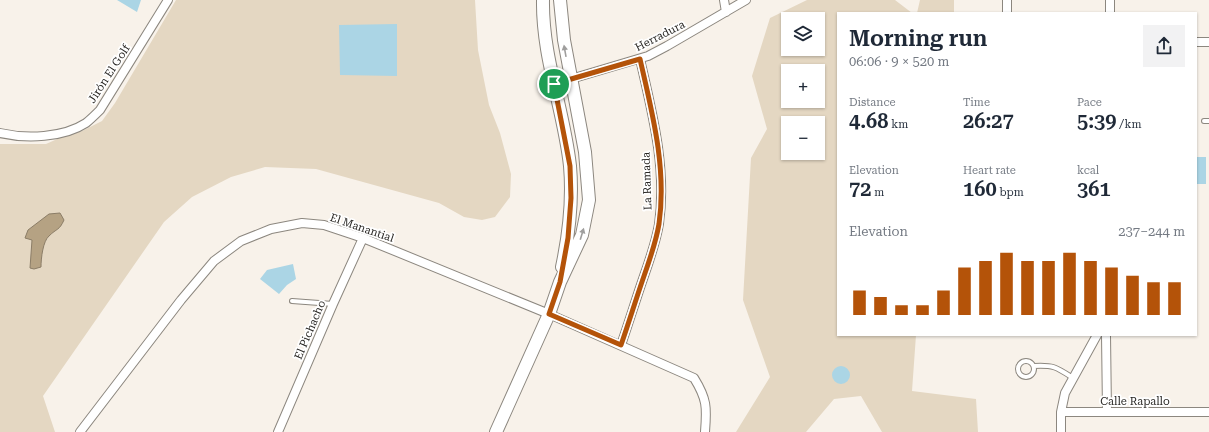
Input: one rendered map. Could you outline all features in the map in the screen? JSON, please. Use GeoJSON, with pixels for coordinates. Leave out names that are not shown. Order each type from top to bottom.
{"type":"FeatureCollection","features":[{"type":"Feature","properties":{"kind":"street","name":"Jirón El Golf"},"geometry":{"type":"LineString","coordinates":[[0,133],[14,136],[34,137],[52,135],[72,130],[86,123],[100,110],[168,0]]}},
{"type":"Feature","properties":{"kind":"street"},"geometry":{"type":"LineString","coordinates":[[543,0],[546,46],[565,134],[570,173],[571,198],[568,238],[560,282]]}},
{"type":"Feature","properties":{"kind":"street"},"geometry":{"type":"LineString","coordinates":[[496,432],[549,314],[560,282],[582,235],[589,200],[585,152],[562,32],[560,0]]}},
{"type":"Feature","properties":{"kind":"street"},"geometry":{"type":"LineString","coordinates":[[724,0],[726,12]]}},
{"type":"Feature","properties":{"kind":"street","name":"Herradura"},"geometry":{"type":"LineString","coordinates":[[554,84],[640,59],[667,46],[746,0]]}},
{"type":"Feature","properties":{"kind":"street"},"geometry":{"type":"LineString","coordinates":[[1007,0],[1008,12]]}},
{"type":"Feature","properties":{"kind":"street"},"geometry":{"type":"LineString","coordinates":[[1110,0],[1110,12]]}},
{"type":"Feature","properties":{"kind":"street"},"geometry":{"type":"LineString","coordinates":[[1197,42],[1209,42]]}},
{"type":"Feature","properties":{"kind":"street","name":"La Ramada"},"geometry":{"type":"LineString","coordinates":[[621,345],[652,251],[659,224],[661,198],[660,170],[654,120],[640,59]]}},
{"type":"Feature","properties":{"kind":"street","name":"El Manantial"},"geometry":{"type":"LineString","coordinates":[[80,432],[181,300],[214,261],[241,241],[271,229],[302,223],[324,225],[363,238],[549,314],[694,378],[702,392],[706,411],[705,432]]}},
{"type":"Feature","properties":{"kind":"street","name":"El Pichacho"},"geometry":{"type":"LineString","coordinates":[[278,432],[363,238]]}},
{"type":"Feature","properties":{"kind":"street"},"geometry":{"type":"LineString","coordinates":[[1061,432],[1061,412],[1065,393],[1096,336]]}},
{"type":"Feature","properties":{"kind":"street"},"geometry":{"type":"LineString","coordinates":[[1106,336],[1107,412]]}},
{"type":"Feature","properties":{"kind":"street","name":"Calle Rapallo"},"geometry":{"type":"LineString","coordinates":[[1061,412],[1209,412]]}},
{"type":"Feature","properties":{"kind":"lane"},"geometry":{"type":"LineString","coordinates":[[292,300],[333,304]]}},
{"type":"Feature","properties":{"kind":"lane"},"geometry":{"type":"LineString","coordinates":[[1034,366],[1034,372],[1030,377],[1024,378],[1019,375],[1017,369],[1019,363],[1024,360],[1030,362],[1034,366],[1051,366],[1059,368],[1073,378]]}},
{"type":"Feature","properties":{"kind":"shaded area"},"geometry":{"type":"Polygon","coordinates":[[[176,0],[475,0],[478,50],[489,105],[500,133],[511,174],[510,197],[495,217],[482,220],[464,217],[439,203],[316,169],[265,167],[231,177],[192,197],[164,222],[43,396],[55,432],[0,432],[0,144],[46,144],[64,136],[82,131],[102,121],[115,103],[176,0]]]}},
{"type":"Feature","properties":{"kind":"shaded area"},"geometry":{"type":"Polygon","coordinates":[[[807,0],[895,0],[911,12],[837,12],[837,336],[916,336],[912,391],[976,399],[978,432],[882,432],[861,396],[834,399],[806,432],[736,432],[770,377],[743,300],[751,158],[767,129],[752,76],[770,18],[781,13],[781,56],[825,56],[825,12],[782,12],[807,0]]]}},
{"type":"Feature","properties":{"kind":"shaded area"},"geometry":{"type":"Polygon","coordinates":[[[920,0],[954,0],[954,12],[917,12],[920,0]]]}},
{"type":"Feature","properties":{"kind":"shaded area"},"geometry":{"type":"Polygon","coordinates":[[[60,213],[64,220],[59,228],[47,238],[45,242],[41,267],[34,269],[30,268],[32,240],[25,238],[28,230],[49,214],[60,213]]]}},
{"type":"Feature","properties":{"kind":"building"},"geometry":{"type":"Polygon","coordinates":[[[117,0],[141,0],[137,12],[117,0]]]}},
{"type":"Feature","properties":{"kind":"building"},"geometry":{"type":"Polygon","coordinates":[[[397,24],[397,76],[340,75],[339,25],[397,24]]]}},
{"type":"Feature","properties":{"kind":"building"},"geometry":{"type":"Polygon","coordinates":[[[1197,157],[1206,157],[1206,184],[1197,184],[1197,157]]]}},
{"type":"Feature","properties":{"kind":"building"},"geometry":{"type":"Polygon","coordinates":[[[293,264],[296,279],[287,285],[279,294],[260,279],[267,270],[293,264]]]}},
{"type":"Feature","properties":{"kind":"building"},"geometry":{"type":"Polygon","coordinates":[[[841,366],[847,369],[850,375],[847,381],[841,384],[835,381],[832,375],[835,369],[841,366]]]}},
{"type":"Feature","properties":{"kind":"route"},"geometry":{"type":"LineString","coordinates":[[640,59],[654,120],[660,170],[661,198],[659,224],[652,251],[621,345],[549,314],[560,282],[568,238],[571,198],[570,166],[565,134],[554,84],[640,59]]}}]}
